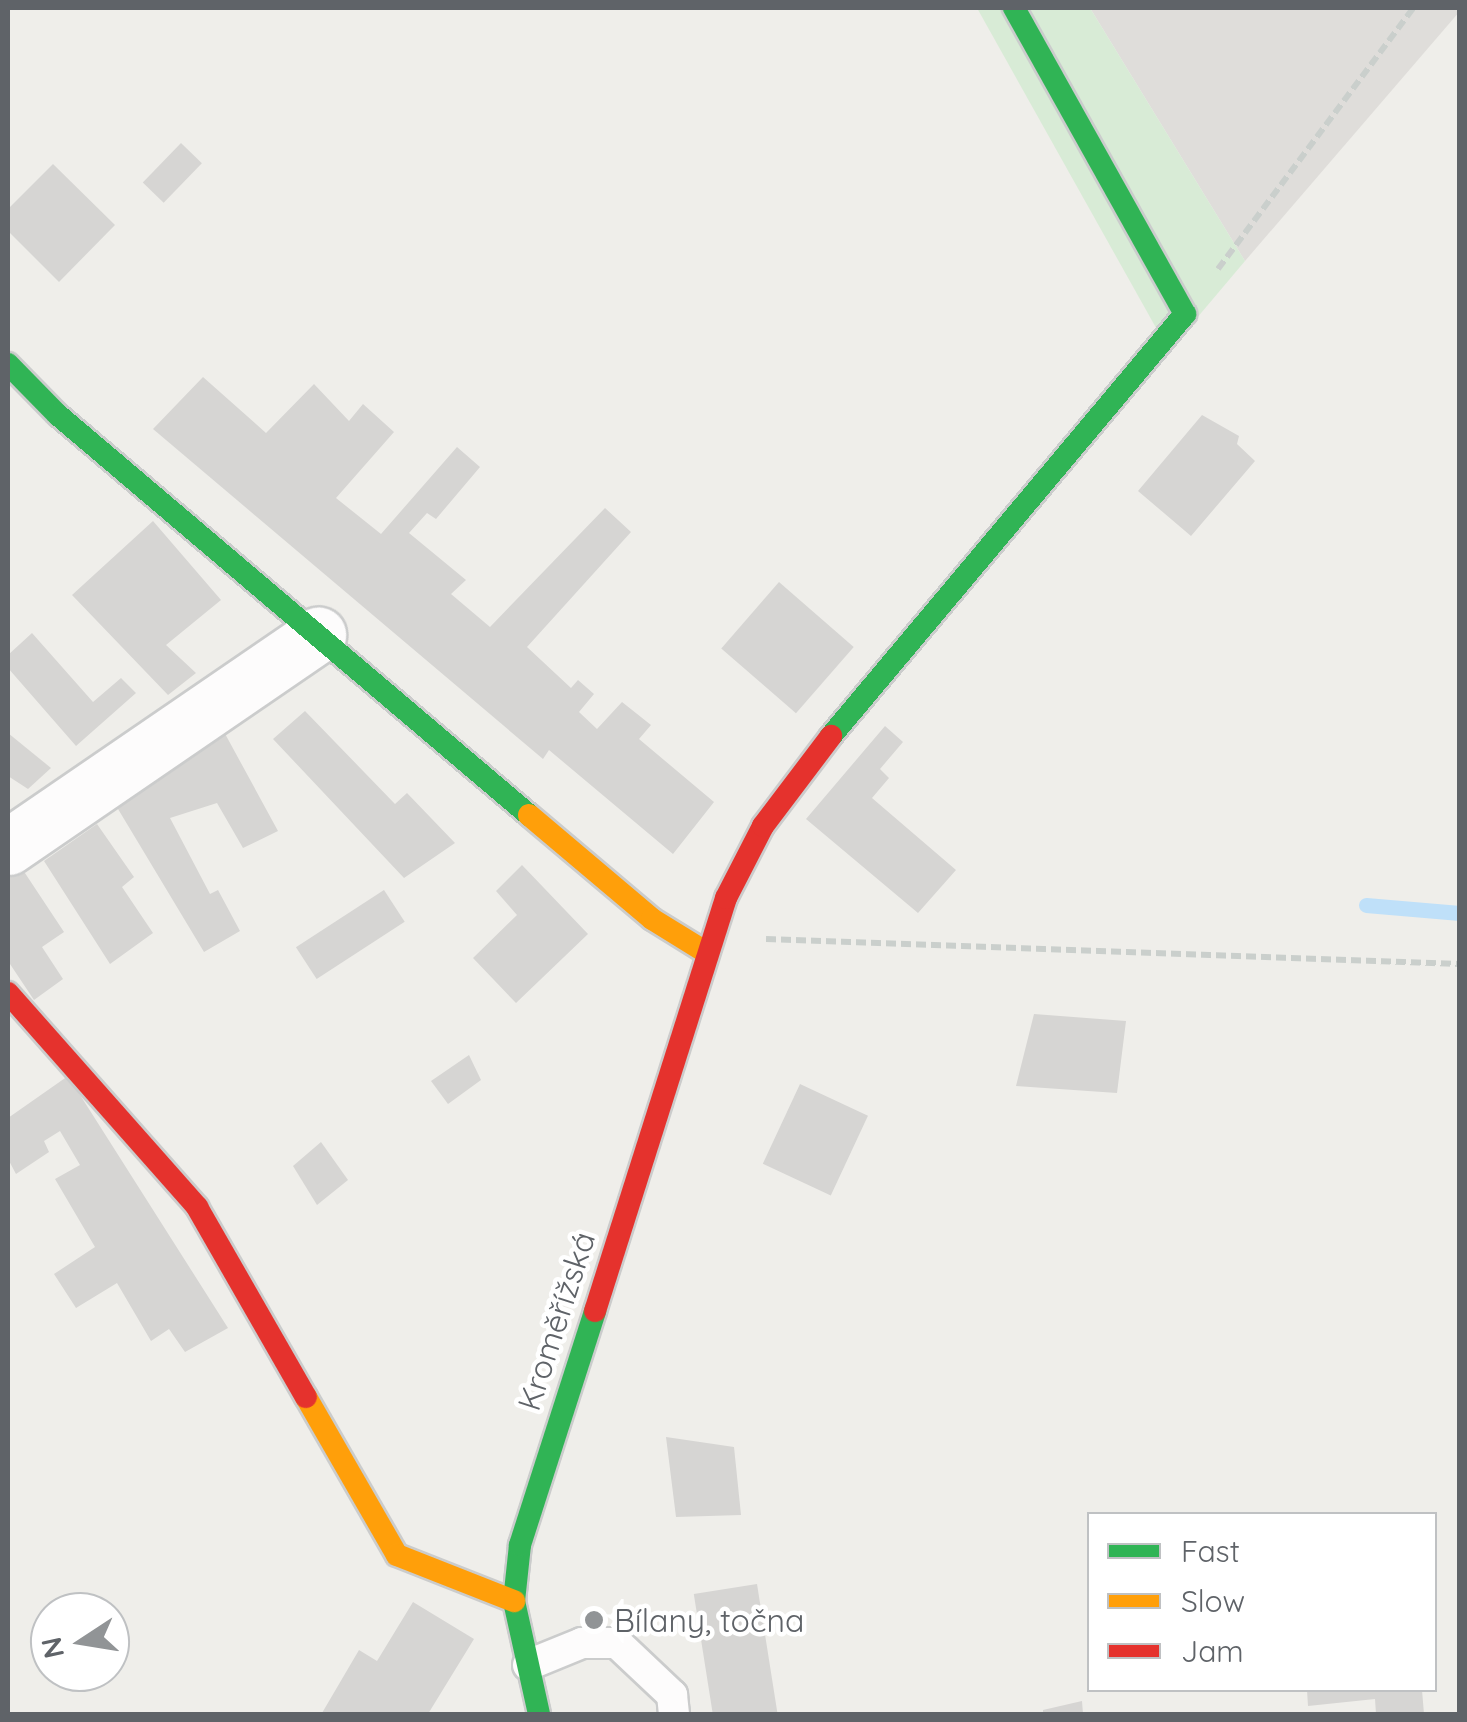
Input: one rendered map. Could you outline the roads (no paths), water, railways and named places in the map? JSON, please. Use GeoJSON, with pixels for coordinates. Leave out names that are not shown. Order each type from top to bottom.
{"type":"FeatureCollection","features":[{"type":"Feature","properties":{"kind":"street","name":"Kroměřížská"},"geometry":{"type":"LineString","coordinates":[[539,1714],[514,1602],[520,1545],[715,930],[763,826],[798,778],[1184,314],[1014,8]]}},
{"type":"Feature","properties":{"kind":"street"},"geometry":{"type":"LineString","coordinates":[[8,364],[58,415],[652,919],[707,953]]}},
{"type":"Feature","properties":{"kind":"street"},"geometry":{"type":"LineString","coordinates":[[8,848],[318,635]]}},
{"type":"Feature","properties":{"kind":"street"},"geometry":{"type":"LineString","coordinates":[[8,993],[196,1207],[397,1556],[514,1602]]}},
{"type":"Feature","properties":{"kind":"lane"},"geometry":{"type":"LineString","coordinates":[[528,1665],[582,1643],[618,1643],[672,1695],[674,1714]]}},
{"type":"Feature","properties":{"kind":"waterway"},"geometry":{"type":"LineString","coordinates":[[1366,905],[1460,913]]}},
{"type":"Feature","properties":{"kind":"place","name":"Bílany, točna"},"geometry":{"type":"Point","coordinates":[594,1620]}}]}
